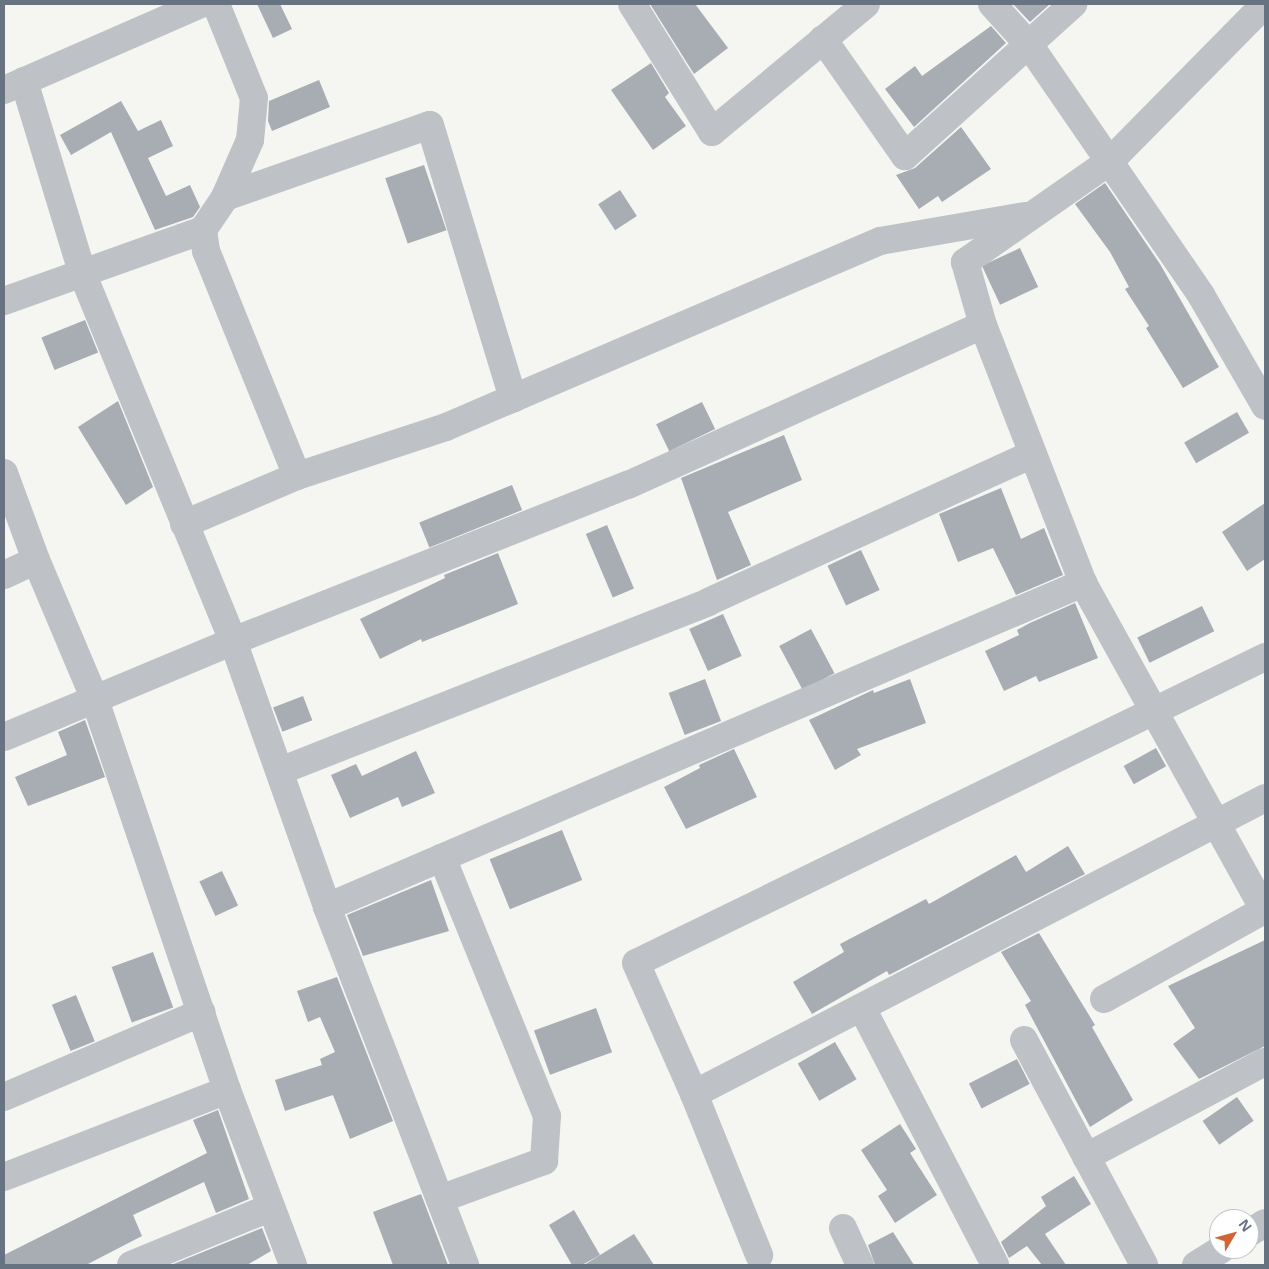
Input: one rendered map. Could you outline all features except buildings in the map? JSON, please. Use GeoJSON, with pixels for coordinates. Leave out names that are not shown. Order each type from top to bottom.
{"type":"FeatureCollection","features":[{"type":"Feature","properties":{"kind":"street"},"geometry":{"type":"LineString","coordinates":[[201,4],[14,85],[83,275],[233,641],[327,907],[465,1265]]}},
{"type":"Feature","properties":{"kind":"street"},"geometry":{"type":"LineString","coordinates":[[4,301],[83,275],[203,230],[225,197],[250,140],[254,98],[216,4]]}},
{"type":"Feature","properties":{"kind":"street"},"geometry":{"type":"LineString","coordinates":[[633,4],[712,132],[866,4]]}},
{"type":"Feature","properties":{"kind":"street"},"geometry":{"type":"LineString","coordinates":[[992,4],[1030,46],[1202,295],[1265,406]]}},
{"type":"Feature","properties":{"kind":"street"},"geometry":{"type":"LineString","coordinates":[[823,39],[905,156],[1030,46],[1073,4]]}},
{"type":"Feature","properties":{"kind":"street"},"geometry":{"type":"LineString","coordinates":[[1104,999],[1265,911],[1083,583],[983,325],[965,262],[1110,162],[1265,4]]}},
{"type":"Feature","properties":{"kind":"street"},"geometry":{"type":"LineString","coordinates":[[225,197],[430,125],[513,399]]}},
{"type":"Feature","properties":{"kind":"street"},"geometry":{"type":"LineString","coordinates":[[184,524],[297,476],[446,426],[513,399],[880,241],[1034,214]]}},
{"type":"Feature","properties":{"kind":"street"},"geometry":{"type":"LineString","coordinates":[[203,230],[206,251],[297,476]]}},
{"type":"Feature","properties":{"kind":"street"},"geometry":{"type":"LineString","coordinates":[[4,737],[233,641],[628,486],[983,325]]}},
{"type":"Feature","properties":{"kind":"street"},"geometry":{"type":"LineString","coordinates":[[280,771],[708,602],[1034,454]]}},
{"type":"Feature","properties":{"kind":"street"},"geometry":{"type":"LineString","coordinates":[[4,473],[36,560],[95,700],[227,1090],[269,1208],[293,1265]]}},
{"type":"Feature","properties":{"kind":"street"},"geometry":{"type":"LineString","coordinates":[[4,574],[36,560]]}},
{"type":"Feature","properties":{"kind":"street"},"geometry":{"type":"LineString","coordinates":[[327,907],[1083,583]]}},
{"type":"Feature","properties":{"kind":"street"},"geometry":{"type":"LineString","coordinates":[[759,1255],[694,1094],[636,963],[1265,657]]}},
{"type":"Feature","properties":{"kind":"street"},"geometry":{"type":"LineString","coordinates":[[694,1094],[863,1010],[1216,821],[1265,798]]}},
{"type":"Feature","properties":{"kind":"street"},"geometry":{"type":"LineString","coordinates":[[440,1199],[544,1161],[547,1116],[442,858]]}},
{"type":"Feature","properties":{"kind":"street"},"geometry":{"type":"LineString","coordinates":[[863,1010],[995,1265]]}},
{"type":"Feature","properties":{"kind":"street"},"geometry":{"type":"LineString","coordinates":[[4,1096],[202,1012]]}},
{"type":"Feature","properties":{"kind":"street"},"geometry":{"type":"LineString","coordinates":[[1024,1040],[1144,1265]]}},
{"type":"Feature","properties":{"kind":"street"},"geometry":{"type":"LineString","coordinates":[[1086,1156],[1265,1062]]}},
{"type":"Feature","properties":{"kind":"street"},"geometry":{"type":"LineString","coordinates":[[4,1177],[227,1090]]}},
{"type":"Feature","properties":{"kind":"street"},"geometry":{"type":"LineString","coordinates":[[131,1265],[269,1208]]}},
{"type":"Feature","properties":{"kind":"street"},"geometry":{"type":"LineString","coordinates":[[843,1228],[860,1265]]}},
{"type":"Feature","properties":{"kind":"street"},"geometry":{"type":"LineString","coordinates":[[1196,1265],[1209,1257]]}}]}
